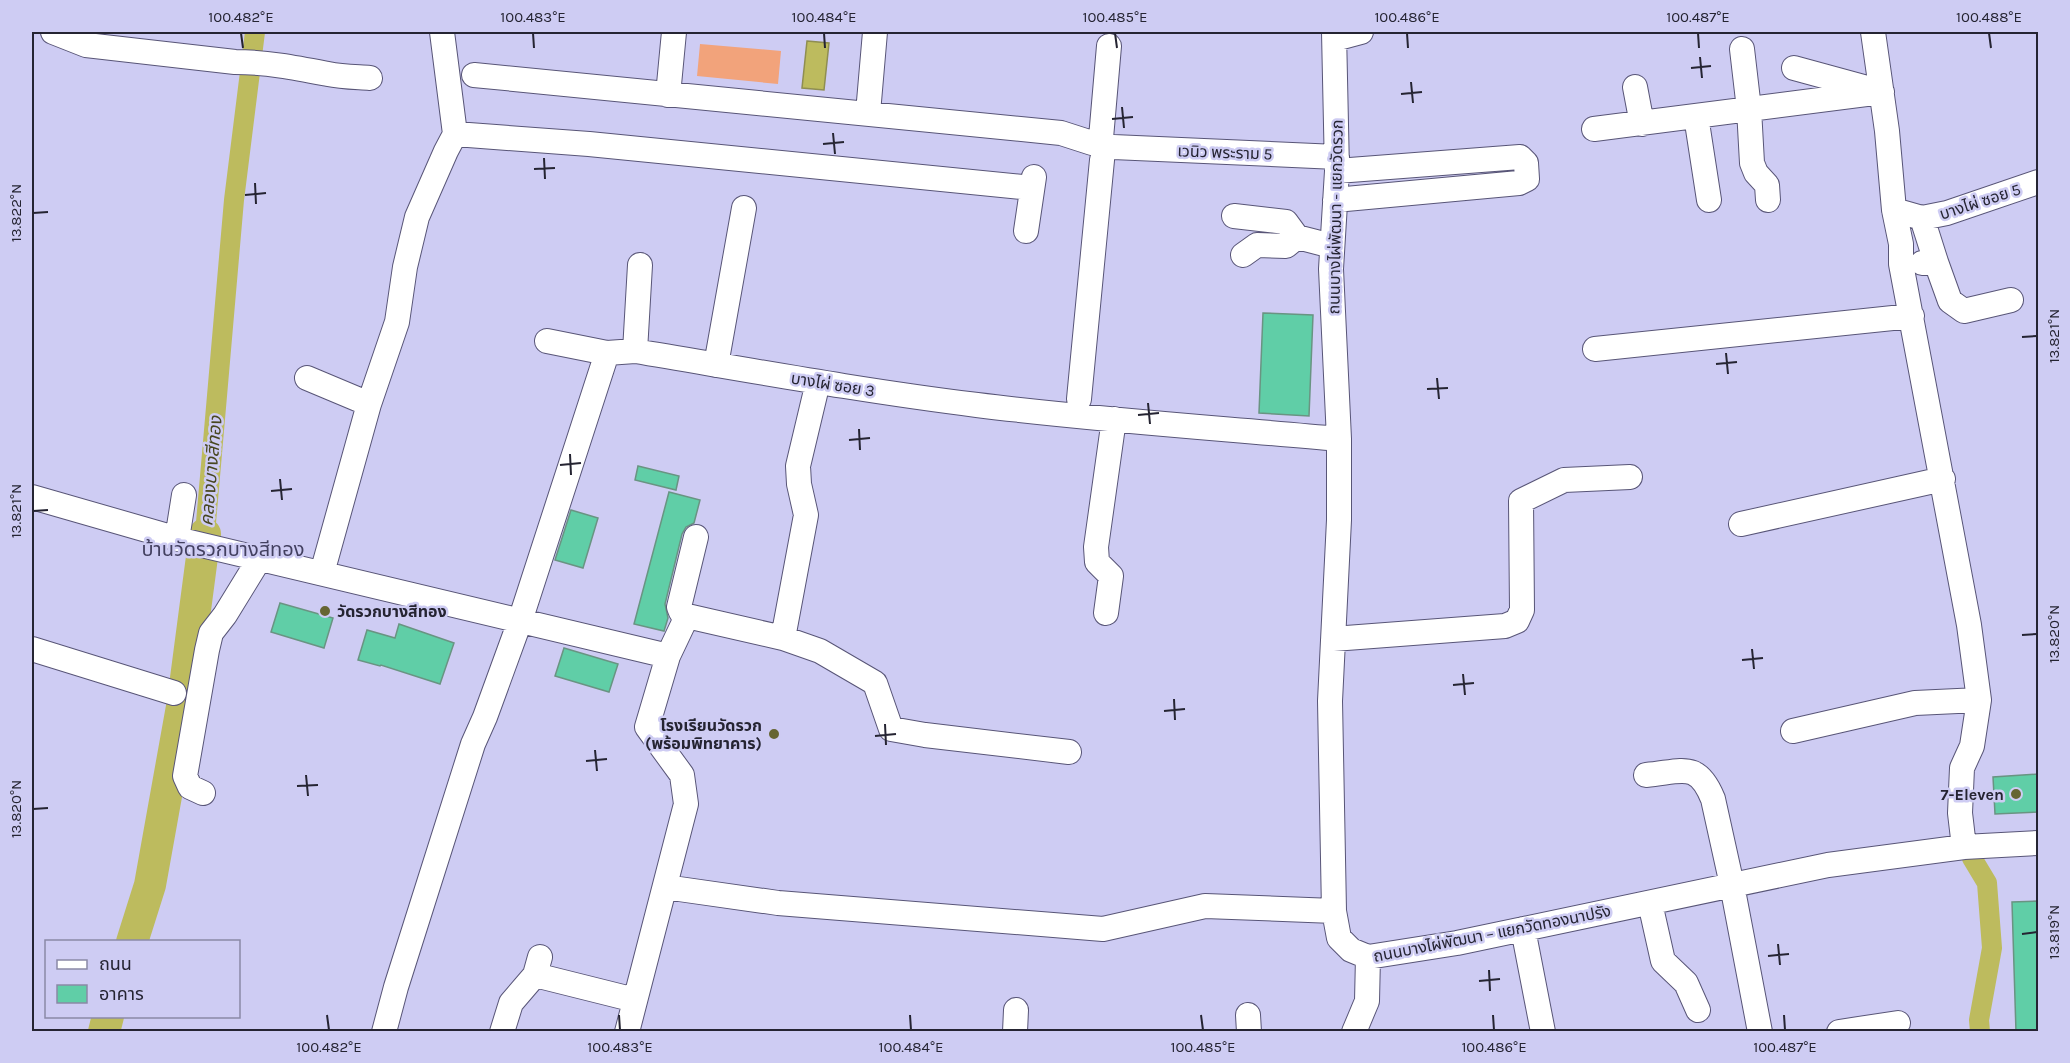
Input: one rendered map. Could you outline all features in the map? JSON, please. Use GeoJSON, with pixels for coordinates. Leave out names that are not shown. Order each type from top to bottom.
{"type":"FeatureCollection","features":[{"type":"Feature","properties":{"kind":"street"},"geometry":{"type":"LineString","coordinates":[[53,32],[247,62],[317,70],[328,74],[370,78]]}},
{"type":"Feature","properties":{"kind":"street"},"geometry":{"type":"LineString","coordinates":[[322,573],[369,404],[397,322],[405,267],[417,217],[455,134],[442,32]]}},
{"type":"Feature","properties":{"kind":"street"},"geometry":{"type":"LineString","coordinates":[[668,94],[674,32]]}},
{"type":"Feature","properties":{"kind":"street"},"geometry":{"type":"LineString","coordinates":[[868,112],[875,32]]}},
{"type":"Feature","properties":{"kind":"street"},"geometry":{"type":"LineString","coordinates":[[1335,35],[1361,32]]}},
{"type":"Feature","properties":{"kind":"street"},"geometry":{"type":"LineString","coordinates":[[1873,32],[1901,264],[1971,632],[1979,700],[1972,746],[1962,768],[1960,813],[1964,846]]}},
{"type":"Feature","properties":{"kind":"street","name":"ถนนบางไผ่พัฒนา - แยกวัดรวก"},"geometry":{"type":"LineString","coordinates":[[1335,35],[1337,164],[1331,269],[1339,439]]}},
{"type":"Feature","properties":{"kind":"street"},"geometry":{"type":"LineString","coordinates":[[1079,399],[1109,46]]}},
{"type":"Feature","properties":{"kind":"street"},"geometry":{"type":"LineString","coordinates":[[1742,49],[1752,163],[1756,173],[1767,185],[1768,200]]}},
{"type":"Feature","properties":{"kind":"street"},"geometry":{"type":"LineString","coordinates":[[1794,68],[1882,92]]}},
{"type":"Feature","properties":{"kind":"street","name":"เวนิว พระราม 5"},"geometry":{"type":"LineString","coordinates":[[474,75],[868,112],[1061,133],[1102,147],[1337,164],[1520,157],[1526,163],[1527,178],[1519,183],[1335,200]]}},
{"type":"Feature","properties":{"kind":"street"},"geometry":{"type":"LineString","coordinates":[[1635,87],[1641,124]]}},
{"type":"Feature","properties":{"kind":"street"},"geometry":{"type":"LineString","coordinates":[[1594,129],[1882,92]]}},
{"type":"Feature","properties":{"kind":"street"},"geometry":{"type":"LineString","coordinates":[[1696,116],[1709,200]]}},
{"type":"Feature","properties":{"kind":"street"},"geometry":{"type":"LineString","coordinates":[[455,134],[1033,182],[1026,231]]}},
{"type":"Feature","properties":{"kind":"street","name":"บางไผ่ ซอย 5"},"geometry":{"type":"LineString","coordinates":[[1922,218],[1947,213],[2038,182]]}},
{"type":"Feature","properties":{"kind":"street"},"geometry":{"type":"LineString","coordinates":[[716,365],[744,208]]}},
{"type":"Feature","properties":{"kind":"street"},"geometry":{"type":"LineString","coordinates":[[1894,210],[1922,218],[1950,301],[1964,311],[2012,300]]}},
{"type":"Feature","properties":{"kind":"street"},"geometry":{"type":"LineString","coordinates":[[1234,216],[1286,222],[1297,237],[1332,246]]}},
{"type":"Feature","properties":{"kind":"street"},"geometry":{"type":"LineString","coordinates":[[1243,255],[1257,245],[1286,246],[1297,237]]}},
{"type":"Feature","properties":{"kind":"street"},"geometry":{"type":"LineString","coordinates":[[1901,264],[1936,262]]}},
{"type":"Feature","properties":{"kind":"street"},"geometry":{"type":"LineString","coordinates":[[635,351],[640,265]]}},
{"type":"Feature","properties":{"kind":"street"},"geometry":{"type":"LineString","coordinates":[[1595,349],[1912,316]]}},
{"type":"Feature","properties":{"kind":"street","name":"บางไผ่ ซอย 3"},"geometry":{"type":"LineString","coordinates":[[547,341],[607,353],[635,351],[818,382],[976,405],[1339,439]]}},
{"type":"Feature","properties":{"kind":"street"},"geometry":{"type":"LineString","coordinates":[[384,1032],[472,744],[485,717],[520,621],[607,353]]}},
{"type":"Feature","properties":{"kind":"street"},"geometry":{"type":"LineString","coordinates":[[307,378],[369,404]]}},
{"type":"Feature","properties":{"kind":"street"},"geometry":{"type":"LineString","coordinates":[[783,638],[806,515],[798,484],[798,466],[818,382]]}},
{"type":"Feature","properties":{"kind":"street"},"geometry":{"type":"LineString","coordinates":[[1106,613],[1111,576],[1097,562],[1096,547],[1114,419]]}},
{"type":"Feature","properties":{"kind":"street","name":"ถนนบางไผ่พัฒนา – แยกวัดทองนาปรัง"},"geometry":{"type":"LineString","coordinates":[[1339,439],[1339,520],[1330,701],[1334,911],[1339,938],[1351,950],[1368,957],[1457,943],[1828,865],[1964,846],[2038,843]]}},
{"type":"Feature","properties":{"kind":"street"},"geometry":{"type":"LineString","coordinates":[[1333,639],[1505,626],[1517,621],[1522,610],[1521,501],[1564,480],[1630,477]]}},
{"type":"Feature","properties":{"kind":"street"},"geometry":{"type":"LineString","coordinates":[[1741,524],[1943,479]]}},
{"type":"Feature","properties":{"kind":"street"},"geometry":{"type":"LineString","coordinates":[[181,540],[184,495]]}},
{"type":"Feature","properties":{"kind":"street"},"geometry":{"type":"LineString","coordinates":[[32,497],[181,540],[668,656]]}},
{"type":"Feature","properties":{"kind":"street"},"geometry":{"type":"LineString","coordinates":[[696,537],[679,607],[681,612],[687,616],[783,638],[820,651],[875,683],[891,729],[1069,752]]}},
{"type":"Feature","properties":{"kind":"street"},"geometry":{"type":"LineString","coordinates":[[203,793],[190,786],[185,776],[211,633],[225,615],[260,558]]}},
{"type":"Feature","properties":{"kind":"street"},"geometry":{"type":"LineString","coordinates":[[627,1032],[686,804],[682,775],[647,728],[668,656],[687,616]]}},
{"type":"Feature","properties":{"kind":"street"},"geometry":{"type":"LineString","coordinates":[[32,649],[174,693]]}},
{"type":"Feature","properties":{"kind":"street"},"geometry":{"type":"LineString","coordinates":[[1793,732],[1915,703],[1979,700]]}},
{"type":"Feature","properties":{"kind":"street"},"geometry":{"type":"LineString","coordinates":[[1646,775],[1691,771],[1701,775],[1713,799],[1760,1032]]}},
{"type":"Feature","properties":{"kind":"street"},"geometry":{"type":"LineString","coordinates":[[665,887],[778,903],[1103,929],[1204,906],[1334,911]]}},
{"type":"Feature","properties":{"kind":"street"},"geometry":{"type":"LineString","coordinates":[[1650,903],[1663,961],[1686,983],[1698,1010]]}},
{"type":"Feature","properties":{"kind":"street"},"geometry":{"type":"LineString","coordinates":[[1524,929],[1543,1032]]}},
{"type":"Feature","properties":{"kind":"street"},"geometry":{"type":"LineString","coordinates":[[1354,1032],[1367,1001],[1368,957]]}},
{"type":"Feature","properties":{"kind":"street"},"geometry":{"type":"LineString","coordinates":[[502,1032],[511,1003],[537,966],[635,1000]]}},
{"type":"Feature","properties":{"kind":"street"},"geometry":{"type":"LineString","coordinates":[[1839,1032],[1898,1023]]}},
{"type":"Feature","properties":{"kind":"shaded area"},"geometry":{"type":"Polygon","coordinates":[[[807,41],[829,43],[824,90],[802,88],[807,41]]]}},
{"type":"Feature","properties":{"kind":"shaded area"},"geometry":{"type":"Polygon","coordinates":[[[700,44],[781,51],[778,84],[697,76],[700,44]]]}},
{"type":"Feature","properties":{"kind":"building"},"geometry":{"type":"Polygon","coordinates":[[[1263,313],[1313,315],[1309,416],[1259,413],[1263,313]]]}},
{"type":"Feature","properties":{"kind":"building"},"geometry":{"type":"Polygon","coordinates":[[[638,466],[679,476],[676,490],[635,480],[638,466]]]}},
{"type":"Feature","properties":{"kind":"building"},"geometry":{"type":"Polygon","coordinates":[[[669,492],[700,500],[694,523],[686,527],[682,534],[665,604],[668,618],[664,631],[634,624],[669,492]]]}},
{"type":"Feature","properties":{"kind":"building"},"geometry":{"type":"Polygon","coordinates":[[[571,510],[598,518],[583,568],[555,560],[571,510]]]}},
{"type":"Feature","properties":{"kind":"building"},"geometry":{"type":"Polygon","coordinates":[[[280,603],[333,618],[324,648],[271,632],[280,603]]]}},
{"type":"Feature","properties":{"kind":"building"},"geometry":{"type":"Polygon","coordinates":[[[399,624],[454,643],[440,684],[358,660],[367,630],[395,638],[399,624]]]}},
{"type":"Feature","properties":{"kind":"building"},"geometry":{"type":"Polygon","coordinates":[[[564,648],[618,664],[609,692],[555,676],[564,648]]]}},
{"type":"Feature","properties":{"kind":"building","name":"7-Eleven"},"geometry":{"type":"Polygon","coordinates":[[[2038,774],[2038,812],[1995,814],[1993,777],[2038,774]]]}},
{"type":"Feature","properties":{"kind":"building"},"geometry":{"type":"Polygon","coordinates":[[[2038,901],[2038,1032],[2016,1032],[2012,902],[2038,901]]]}},
{"type":"Feature","properties":{"kind":"waterway","name":"คลองบางสีทอง"},"geometry":{"type":"LineString","coordinates":[[205,534],[234,200],[255,32]]}},
{"type":"Feature","properties":{"kind":"waterway","name":"คลองบางสีทอง"},"geometry":{"type":"LineString","coordinates":[[133,940],[150,885],[183,701],[205,534]]}},
{"type":"Feature","properties":{"kind":"waterway"},"geometry":{"type":"LineString","coordinates":[[1972,858],[1987,883],[1992,948],[1979,1020],[1980,1032]]}},
{"type":"Feature","properties":{"kind":"waterway","name":"คลองบางสีทอง"},"geometry":{"type":"LineString","coordinates":[[104,1032],[108,1018]]}},
{"type":"Feature","properties":{"kind":"place","name":"วัดรวกบางสีทอง"},"geometry":{"type":"Point","coordinates":[325,611]}},
{"type":"Feature","properties":{"kind":"place","name":"โรงเรียนวัดรวก (พร้อมพิทยาคาร)"},"geometry":{"type":"Point","coordinates":[774,734]}},
{"type":"Feature","properties":{"kind":"place","name":"7-Eleven"},"geometry":{"type":"Point","coordinates":[2016,794]}},
{"type":"Feature","properties":{"kind":"district","name":"บ้านวัดรวกบางสีทอง"},"geometry":{"type":"Point","coordinates":[223,549]}}]}
